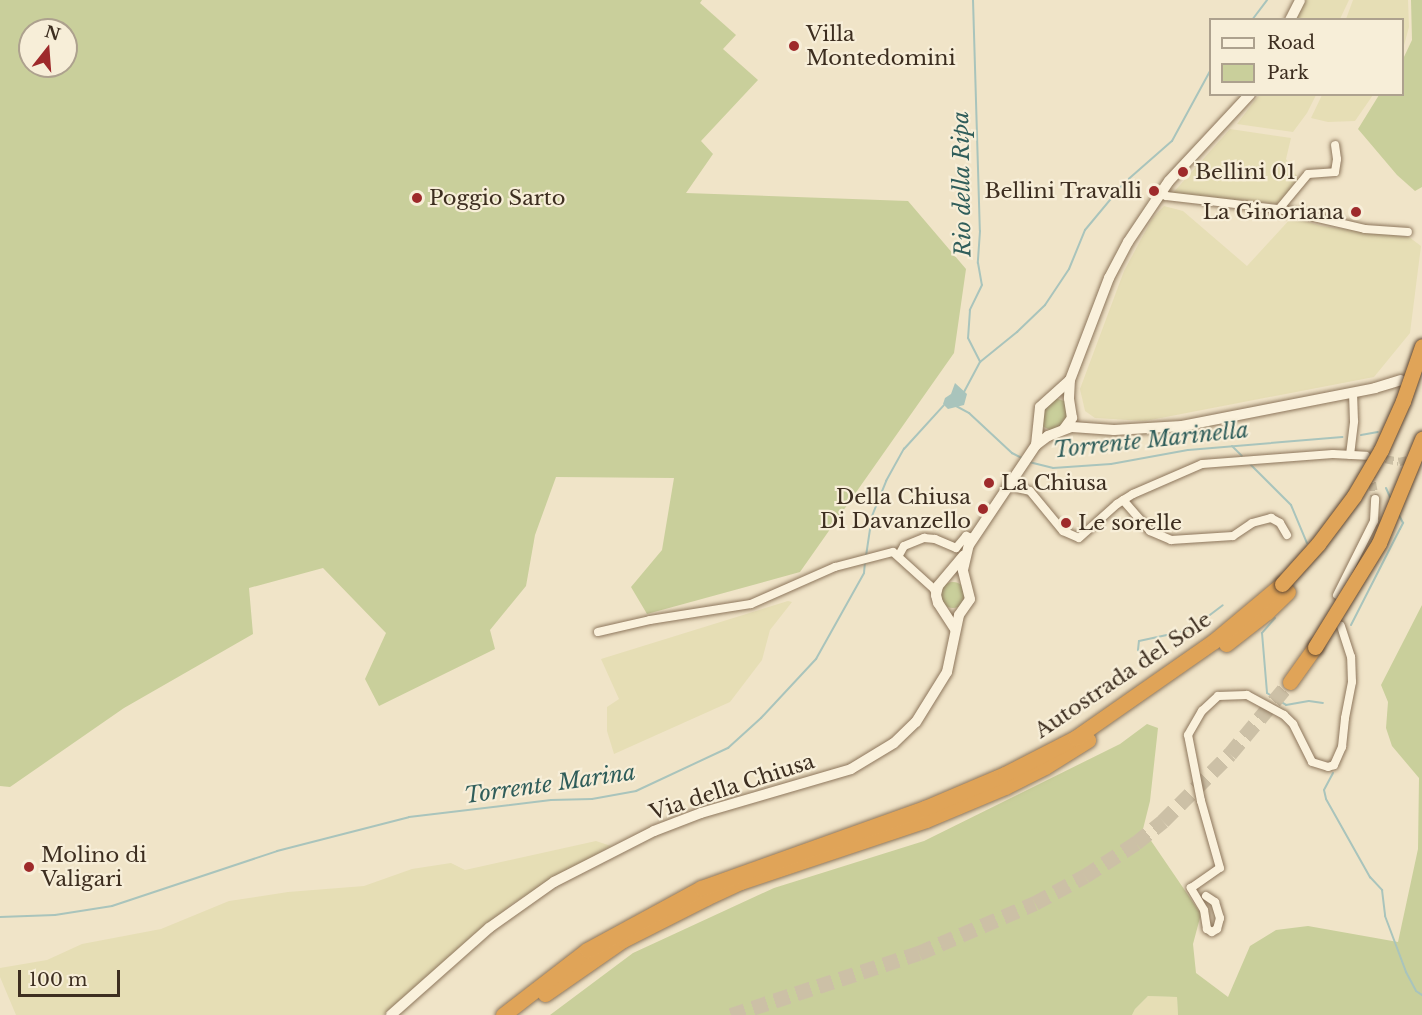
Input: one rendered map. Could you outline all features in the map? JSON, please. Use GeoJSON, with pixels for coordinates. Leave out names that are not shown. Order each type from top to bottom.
{"type":"FeatureCollection","features":[{"type":"Feature","properties":{"kind":"highway","name":"Autostrada del Sole"},"geometry":{"type":"LineString","coordinates":[[1285,588],[1354,496],[1381,450],[1399,410],[1422,346]]}},
{"type":"Feature","properties":{"kind":"highway","name":"Autostrada del Sole"},"geometry":{"type":"LineString","coordinates":[[503,1015],[563,968],[701,888],[925,808],[1005,774],[1065,743],[1214,641],[1285,588],[1326,550],[1360,504],[1391,452],[1422,376]]}},
{"type":"Feature","properties":{"kind":"highway"},"geometry":{"type":"LineString","coordinates":[[1290,682],[1315,647],[1379,543],[1422,439]]}},
{"type":"Feature","properties":{"kind":"highway","name":"Autostrada del Sole"},"geometry":{"type":"LineString","coordinates":[[519,1015],[620,936]]}},
{"type":"Feature","properties":{"kind":"main road"},"geometry":{"type":"LineString","coordinates":[[1291,18],[1300,0]]}},
{"type":"Feature","properties":{"kind":"main road"},"geometry":{"type":"LineString","coordinates":[[1071,410],[1070,380],[1117,260],[1161,191],[1249,96]]}},
{"type":"Feature","properties":{"kind":"main road","name":"Via della Chiusa"},"geometry":{"type":"LineString","coordinates":[[1034,448],[1040,407],[1070,380]]}},
{"type":"Feature","properties":{"kind":"main road"},"geometry":{"type":"LineString","coordinates":[[1039,420],[1044,427],[1060,430],[1182,426],[1353,392],[1401,380]]}},
{"type":"Feature","properties":{"kind":"main road"},"geometry":{"type":"LineString","coordinates":[[1050,399],[1063,400],[1071,410],[1094,429]]}},
{"type":"Feature","properties":{"kind":"main road","name":"Via della Chiusa"},"geometry":{"type":"LineString","coordinates":[[391,1015],[489,928],[534,895],[564,877],[654,831],[701,813],[851,769],[881,753],[911,728],[930,704],[946,672],[955,629],[962,610],[970,599],[970,590],[963,570],[966,554],[973,538],[1034,448],[1070,423],[1071,410]]}},
{"type":"Feature","properties":{"kind":"main road","name":"Via della Chiusa"},"geometry":{"type":"LineString","coordinates":[[936,595],[943,581],[966,554]]}},
{"type":"Feature","properties":{"kind":"main road"},"geometry":{"type":"LineString","coordinates":[[943,581],[958,578],[966,583]]}},
{"type":"Feature","properties":{"kind":"main road"},"geometry":{"type":"LineString","coordinates":[[936,595],[938,603],[945,609],[953,612],[962,610]]}},
{"type":"Feature","properties":{"kind":"main road"},"geometry":{"type":"LineString","coordinates":[[945,609],[955,629]]}},
{"type":"Feature","properties":{"kind":"street"},"geometry":{"type":"LineString","coordinates":[[1280,209],[1308,174],[1335,172],[1337,159],[1335,146]]}},
{"type":"Feature","properties":{"kind":"street"},"geometry":{"type":"LineString","coordinates":[[1161,191],[1166,196],[1280,209],[1365,229],[1408,232]]}},
{"type":"Feature","properties":{"kind":"street"},"geometry":{"type":"LineString","coordinates":[[1350,454],[1354,421],[1353,392]]}},
{"type":"Feature","properties":{"kind":"street"},"geometry":{"type":"LineString","coordinates":[[1011,482],[1017,488],[1030,491],[1064,531],[1079,538],[1123,500],[1202,464],[1350,454],[1366,456]]}},
{"type":"Feature","properties":{"kind":"street"},"geometry":{"type":"LineString","coordinates":[[1337,595],[1370,530],[1376,515],[1376,499]]}},
{"type":"Feature","properties":{"kind":"street"},"geometry":{"type":"LineString","coordinates":[[1123,500],[1150,531],[1171,540],[1233,536],[1252,523],[1271,518],[1280,523],[1287,535]]}},
{"type":"Feature","properties":{"kind":"street"},"geometry":{"type":"LineString","coordinates":[[899,555],[904,546],[924,538],[935,538],[956,548],[966,536],[973,538]]}},
{"type":"Feature","properties":{"kind":"street"},"geometry":{"type":"LineString","coordinates":[[598,632],[650,620],[751,604],[846,563],[888,552],[899,555],[927,582],[936,595]]}},
{"type":"Feature","properties":{"kind":"street"},"geometry":{"type":"LineString","coordinates":[[927,582],[943,581]]}},
{"type":"Feature","properties":{"kind":"street"},"geometry":{"type":"LineString","coordinates":[[1206,896],[1215,902],[1220,918],[1219,926],[1212,932],[1207,929],[1204,910],[1191,888],[1220,868],[1204,815],[1188,735],[1202,711],[1218,696],[1247,695],[1284,715],[1293,724],[1312,762],[1328,766],[1334,765],[1342,747],[1352,682],[1351,657],[1341,626]]}},
{"type":"Feature","properties":{"kind":"shaded area"},"geometry":{"type":"Polygon","coordinates":[[[1306,0],[1349,0],[1340,18],[1297,18],[1306,0]]]}},
{"type":"Feature","properties":{"kind":"shaded area"},"geometry":{"type":"Polygon","coordinates":[[[1353,0],[1408,0],[1409,27],[1404,45],[1404,18],[1346,18],[1353,0]]]}},
{"type":"Feature","properties":{"kind":"shaded area"},"geometry":{"type":"Polygon","coordinates":[[[1258,96],[1316,96],[1307,113],[1293,132],[1237,124],[1258,96]]]}},
{"type":"Feature","properties":{"kind":"shaded area"},"geometry":{"type":"Polygon","coordinates":[[[1321,96],[1372,96],[1355,121],[1328,122],[1311,118],[1321,96]]]}},
{"type":"Feature","properties":{"kind":"shaded area"},"geometry":{"type":"Polygon","coordinates":[[[1230,129],[1291,138],[1286,159],[1300,181],[1279,204],[1172,194],[1230,129]]]}},
{"type":"Feature","properties":{"kind":"shaded area"},"geometry":{"type":"Polygon","coordinates":[[[1164,206],[1183,211],[1247,266],[1292,217],[1321,226],[1409,237],[1421,246],[1410,333],[1374,377],[1145,421],[1095,418],[1085,411],[1080,389],[1124,271],[1152,219],[1164,206]]]}},
{"type":"Feature","properties":{"kind":"shaded area"},"geometry":{"type":"Polygon","coordinates":[[[788,601],[792,602],[770,630],[762,660],[730,702],[614,754],[607,731],[607,707],[619,699],[601,659],[788,601]]]}},
{"type":"Feature","properties":{"kind":"shaded area"},"geometry":{"type":"Polygon","coordinates":[[[596,841],[611,846],[513,903],[383,1015],[16,1015],[0,977],[0,968],[47,960],[82,944],[161,929],[229,901],[288,892],[364,886],[412,869],[451,863],[465,870],[596,841]]]}},
{"type":"Feature","properties":{"kind":"shaded area"},"geometry":{"type":"Polygon","coordinates":[[[1148,996],[1177,997],[1178,1015],[1132,1015],[1148,996]]]}},
{"type":"Feature","properties":{"kind":"green space"},"geometry":{"type":"Polygon","coordinates":[[[0,0],[702,0],[700,3],[736,35],[723,49],[758,80],[701,141],[713,154],[686,193],[908,201],[966,269],[954,353],[800,572],[647,614],[631,587],[662,550],[674,478],[556,477],[535,535],[526,586],[490,630],[495,649],[379,706],[365,679],[386,633],[323,568],[249,588],[253,634],[124,708],[10,787],[0,786],[0,0]]]}},
{"type":"Feature","properties":{"kind":"green space"},"geometry":{"type":"Polygon","coordinates":[[[1411,0],[1422,0],[1422,187],[1415,191],[1397,175],[1358,129],[1378,96],[1404,96],[1404,57],[1412,40],[1411,0]]]}},
{"type":"Feature","properties":{"kind":"green space"},"geometry":{"type":"Polygon","coordinates":[[[1055,398],[1067,402],[1072,418],[1052,431],[1044,427],[1038,415],[1055,398]]]}},
{"type":"Feature","properties":{"kind":"green space"},"geometry":{"type":"Polygon","coordinates":[[[953,582],[962,586],[966,595],[962,604],[953,608],[944,604],[940,595],[944,586],[953,582]]]}},
{"type":"Feature","properties":{"kind":"green space"},"geometry":{"type":"Polygon","coordinates":[[[1422,605],[1422,1015],[1178,1015],[1177,997],[1148,996],[1132,1015],[550,1015],[633,953],[774,888],[924,841],[1120,744],[1147,724],[1158,728],[1150,801],[1143,829],[1201,914],[1193,944],[1196,973],[1228,997],[1250,946],[1276,930],[1308,926],[1398,942],[1418,849],[1419,778],[1392,746],[1386,728],[1388,702],[1381,685],[1422,605]]]}},
{"type":"Feature","properties":{"kind":"water"},"geometry":{"type":"Polygon","coordinates":[[[955,383],[967,394],[964,405],[948,409],[943,404],[945,398],[951,394],[955,383]]]}},
{"type":"Feature","properties":{"kind":"waterway","name":"Rio della Ripa"},"geometry":{"type":"LineString","coordinates":[[973,0],[980,231],[978,263],[982,285],[970,310],[968,338],[980,362]]}},
{"type":"Feature","properties":{"kind":"waterway","name":"Torrente Marina"},"geometry":{"type":"LineString","coordinates":[[1254,18],[1267,0]]}},
{"type":"Feature","properties":{"kind":"waterway","name":"Torrente Marina"},"geometry":{"type":"LineString","coordinates":[[964,392],[980,362],[1017,332],[1045,305],[1069,269],[1085,230],[1124,183],[1172,141],[1209,73]]}},
{"type":"Feature","properties":{"kind":"waterway","name":"Torrente Marina"},"geometry":{"type":"LineString","coordinates":[[866,556],[872,516],[886,481],[904,449],[944,405]]}},
{"type":"Feature","properties":{"kind":"waterway","name":"Torrente Marinella"},"geometry":{"type":"LineString","coordinates":[[956,406],[969,413],[1012,453],[1022,458]]}},
{"type":"Feature","properties":{"kind":"waterway","name":"Torrente Marinella"},"geometry":{"type":"LineString","coordinates":[[1361,435],[1378,432]]}},
{"type":"Feature","properties":{"kind":"waterway","name":"Torrente Marinella"},"geometry":{"type":"LineString","coordinates":[[1029,462],[1053,468],[1111,464],[1188,450],[1342,437]]}},
{"type":"Feature","properties":{"kind":"waterway"},"geometry":{"type":"LineString","coordinates":[[1232,446],[1242,456]]}},
{"type":"Feature","properties":{"kind":"waterway"},"geometry":{"type":"LineString","coordinates":[[1250,464],[1291,505],[1307,543]]}},
{"type":"Feature","properties":{"kind":"waterway"},"geometry":{"type":"LineString","coordinates":[[1386,488],[1390,497]]}},
{"type":"Feature","properties":{"kind":"waterway"},"geometry":{"type":"LineString","coordinates":[[1351,625],[1403,523],[1398,513]]}},
{"type":"Feature","properties":{"kind":"waterway","name":"Torrente Marina"},"geometry":{"type":"LineString","coordinates":[[0,917],[55,915],[112,906],[277,851],[409,817],[551,800],[592,799],[636,791],[728,748],[761,718],[816,659],[864,573],[865,562]]}},
{"type":"Feature","properties":{"kind":"waterway"},"geometry":{"type":"LineString","coordinates":[[1145,660],[1138,650],[1139,641],[1190,630],[1223,605]]}},
{"type":"Feature","properties":{"kind":"waterway"},"geometry":{"type":"LineString","coordinates":[[1275,618],[1262,633],[1267,693],[1286,705],[1309,701],[1323,703]]}},
{"type":"Feature","properties":{"kind":"waterway"},"geometry":{"type":"LineString","coordinates":[[1333,773],[1324,790],[1326,799],[1370,877],[1382,890],[1385,916],[1406,972],[1416,991],[1422,995]]}},
{"type":"Feature","properties":{"kind":"tunnel"},"geometry":{"type":"LineString","coordinates":[[1374,457],[1399,462],[1412,459]]}},
{"type":"Feature","properties":{"kind":"tunnel"},"geometry":{"type":"LineString","coordinates":[[1370,471],[1375,499]]}},
{"type":"Feature","properties":{"kind":"tunnel"},"geometry":{"type":"LineString","coordinates":[[731,1015],[919,953],[1035,903],[1085,876],[1136,843],[1163,821],[1230,754],[1290,682]]}},
{"type":"Feature","properties":{"kind":"place","name":"Villa Montedomini"},"geometry":{"type":"Point","coordinates":[794,46]}},
{"type":"Feature","properties":{"kind":"place","name":"Bellini 01"},"geometry":{"type":"Point","coordinates":[1183,172]}},
{"type":"Feature","properties":{"kind":"place","name":"Bellini Travalli"},"geometry":{"type":"Point","coordinates":[1154,191]}},
{"type":"Feature","properties":{"kind":"place","name":"Poggio Sarto"},"geometry":{"type":"Point","coordinates":[417,198]}},
{"type":"Feature","properties":{"kind":"place","name":"La Ginoriana"},"geometry":{"type":"Point","coordinates":[1356,212]}},
{"type":"Feature","properties":{"kind":"place","name":"La Chiusa"},"geometry":{"type":"Point","coordinates":[989,483]}},
{"type":"Feature","properties":{"kind":"place","name":"Della Chiusa Di Davanzello"},"geometry":{"type":"Point","coordinates":[983,509]}},
{"type":"Feature","properties":{"kind":"place","name":"Le sorelle"},"geometry":{"type":"Point","coordinates":[1066,523]}},
{"type":"Feature","properties":{"kind":"place","name":"Molino di Valigari"},"geometry":{"type":"Point","coordinates":[29,867]}}]}
